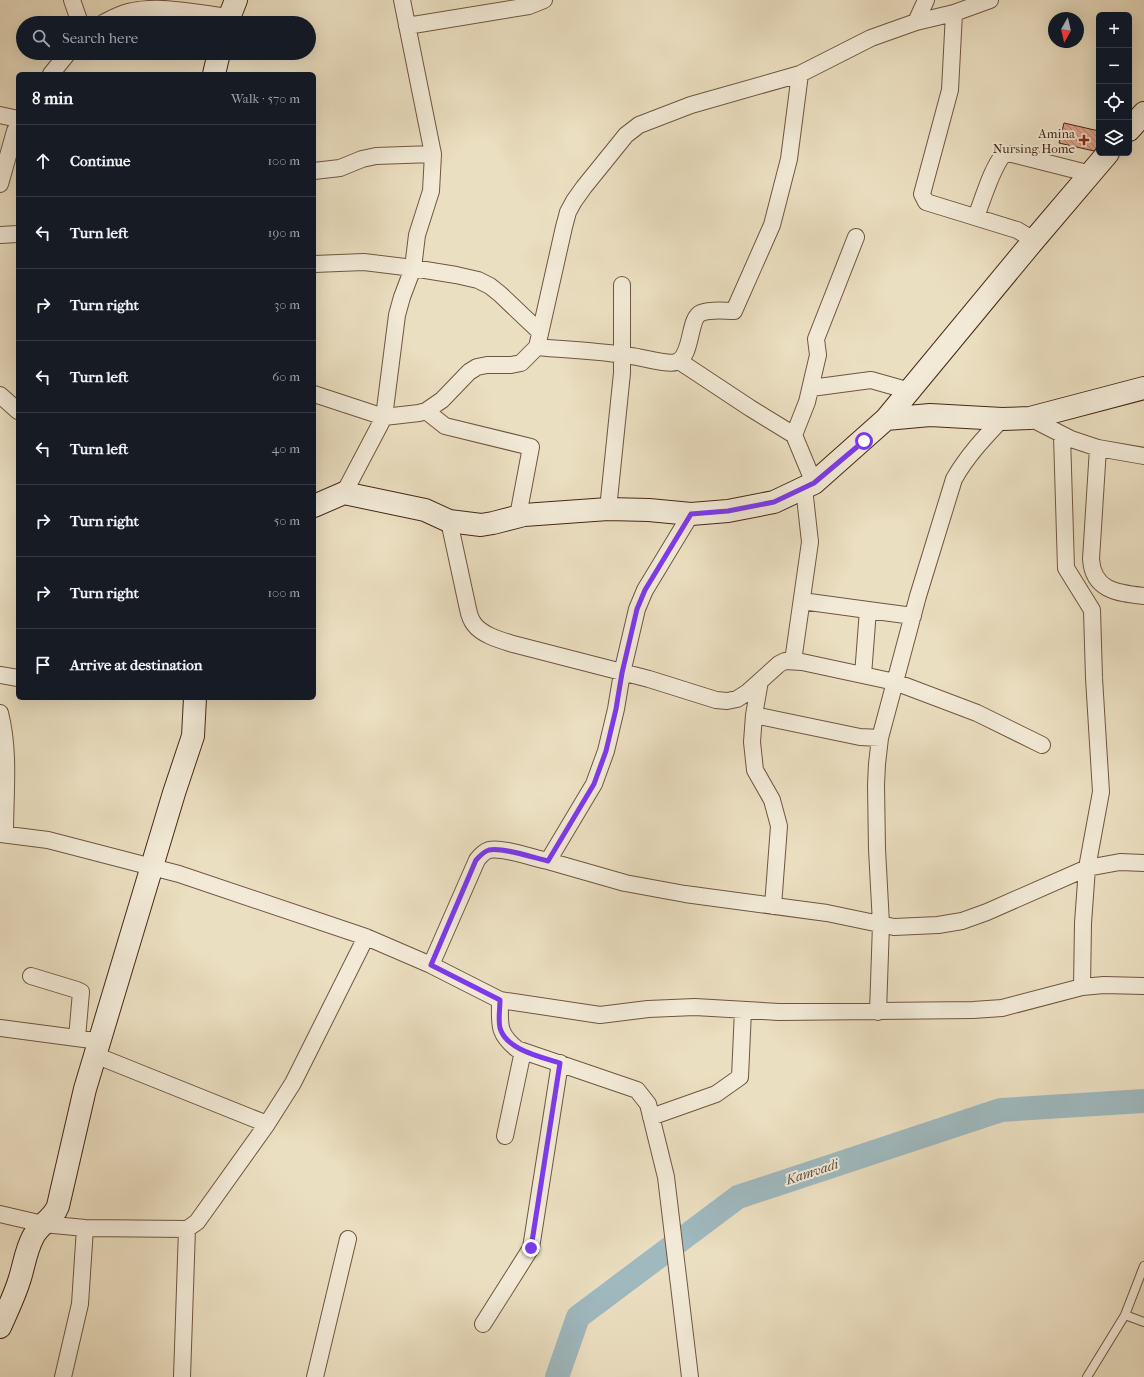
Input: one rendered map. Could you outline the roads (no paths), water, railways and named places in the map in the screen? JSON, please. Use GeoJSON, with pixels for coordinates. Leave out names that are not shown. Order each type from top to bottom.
{"type":"FeatureCollection","features":[{"type":"Feature","properties":{"kind":"street"},"geometry":{"type":"LineString","coordinates":[[72,0],[78,16]]}},
{"type":"Feature","properties":{"kind":"street"},"geometry":{"type":"LineString","coordinates":[[344,493],[384,417],[397,315],[413,268],[418,235],[430,191],[433,154],[402,0]]}},
{"type":"Feature","properties":{"kind":"street"},"geometry":{"type":"LineString","coordinates":[[407,26],[529,6],[544,0]]}},
{"type":"Feature","properties":{"kind":"street"},"geometry":{"type":"LineString","coordinates":[[916,22],[926,0]]}},
{"type":"Feature","properties":{"kind":"street"},"geometry":{"type":"LineString","coordinates":[[316,395],[384,417],[426,411],[442,400],[469,372],[477,367],[521,363],[539,339],[568,212],[584,186],[626,135],[639,125],[691,105],[800,74],[871,38],[916,22],[954,13],[990,0]]}},
{"type":"Feature","properties":{"kind":"street"},"geometry":{"type":"LineString","coordinates":[[117,16],[158,4],[231,13]]}},
{"type":"Feature","properties":{"kind":"street"},"geometry":{"type":"LineString","coordinates":[[954,13],[950,90],[922,194],[926,202],[1017,230],[1034,240]]}},
{"type":"Feature","properties":{"kind":"street"},"geometry":{"type":"LineString","coordinates":[[53,72],[62,60]]}},
{"type":"Feature","properties":{"kind":"street"},"geometry":{"type":"LineString","coordinates":[[214,72],[217,60]]}},
{"type":"Feature","properties":{"kind":"street"},"geometry":{"type":"LineString","coordinates":[[316,264],[364,262],[413,268],[478,280],[490,286],[500,294],[539,339],[621,355],[667,362],[679,361],[683,358],[687,350],[695,318],[699,313],[708,311],[734,311],[772,225],[789,159],[800,74]]}},
{"type":"Feature","properties":{"kind":"street"},"geometry":{"type":"LineString","coordinates":[[1132,127],[1144,113]]}},
{"type":"Feature","properties":{"kind":"street"},"geometry":{"type":"LineString","coordinates":[[0,114],[16,118]]}},
{"type":"Feature","properties":{"kind":"street"},"geometry":{"type":"LineString","coordinates":[[0,184],[16,129]]}},
{"type":"Feature","properties":{"kind":"street"},"geometry":{"type":"LineString","coordinates":[[316,171],[340,168],[362,159],[376,156],[433,154]]}},
{"type":"Feature","properties":{"kind":"street"},"geometry":{"type":"LineString","coordinates":[[976,217],[996,166],[1004,154],[1012,154],[1091,174]]}},
{"type":"Feature","properties":{"kind":"street"},"geometry":{"type":"LineString","coordinates":[[316,505],[344,493],[425,510],[449,521],[481,525],[524,515],[608,509],[649,510],[691,514],[728,511],[774,502],[809,485],[886,419],[1106,156]]}},
{"type":"Feature","properties":{"kind":"street"},"geometry":{"type":"LineString","coordinates":[[0,236],[16,234]]}},
{"type":"Feature","properties":{"kind":"street"},"geometry":{"type":"LineString","coordinates":[[793,661],[810,542],[809,485],[794,435],[811,388],[818,355],[816,339],[856,237]]}},
{"type":"Feature","properties":{"kind":"street"},"geometry":{"type":"LineString","coordinates":[[608,509],[622,373],[622,285]]}},
{"type":"Feature","properties":{"kind":"street"},"geometry":{"type":"LineString","coordinates":[[679,361],[794,435]]}},
{"type":"Feature","properties":{"kind":"street"},"geometry":{"type":"LineString","coordinates":[[811,388],[871,380],[910,391]]}},
{"type":"Feature","properties":{"kind":"street"},"geometry":{"type":"LineString","coordinates":[[886,419],[930,415],[1002,419],[1030,418],[1144,388]]}},
{"type":"Feature","properties":{"kind":"street"},"geometry":{"type":"LineString","coordinates":[[0,395],[16,409]]}},
{"type":"Feature","properties":{"kind":"street"},"geometry":{"type":"LineString","coordinates":[[426,411],[445,426],[530,447],[518,516]]}},
{"type":"Feature","properties":{"kind":"street"},"geometry":{"type":"LineString","coordinates":[[1030,418],[1062,436],[1098,448],[1144,456]]}},
{"type":"Feature","properties":{"kind":"street"},"geometry":{"type":"LineString","coordinates":[[878,1012],[881,924],[877,849],[876,785],[880,738],[913,616],[954,479],[963,463],[1002,419]]}},
{"type":"Feature","properties":{"kind":"street"},"geometry":{"type":"LineString","coordinates":[[1062,436],[1066,568],[1092,610],[1094,678],[1101,792],[1087,868],[1083,922],[1082,986]]}},
{"type":"Feature","properties":{"kind":"street"},"geometry":{"type":"LineString","coordinates":[[1098,448],[1091,569],[1094,577],[1106,588],[1116,592],[1144,596]]}},
{"type":"Feature","properties":{"kind":"street"},"geometry":{"type":"LineString","coordinates":[[548,861],[594,784],[606,751],[637,609],[645,590],[691,514]]}},
{"type":"Feature","properties":{"kind":"street"},"geometry":{"type":"LineString","coordinates":[[449,521],[468,609],[473,623],[479,629],[493,637],[513,644],[649,679],[697,695],[721,700],[737,699],[748,692],[779,664],[786,661],[793,661],[895,682],[977,713],[1042,745]]}},
{"type":"Feature","properties":{"kind":"street"},"geometry":{"type":"LineString","coordinates":[[802,601],[913,616]]}},
{"type":"Feature","properties":{"kind":"street"},"geometry":{"type":"LineString","coordinates":[[863,675],[868,610]]}},
{"type":"Feature","properties":{"kind":"street"},"geometry":{"type":"LineString","coordinates":[[0,675],[16,678]]}},
{"type":"Feature","properties":{"kind":"street"},"geometry":{"type":"LineString","coordinates":[[760,681],[754,715],[752,742],[755,770],[772,800],[779,826],[773,906]]}},
{"type":"Feature","properties":{"kind":"street"},"geometry":{"type":"LineString","coordinates":[[0,1327],[20,1279],[29,1244],[43,1224],[55,1213],[58,1206],[84,1089],[193,736],[195,700]]}},
{"type":"Feature","properties":{"kind":"street"},"geometry":{"type":"LineString","coordinates":[[0,712],[6,751],[2,834],[48,840],[179,874],[366,937],[431,965],[500,1000],[600,1015],[648,1009],[695,1007],[779,1012],[974,1010],[1002,1008],[1082,986],[1144,986]]}},
{"type":"Feature","properties":{"kind":"street"},"geometry":{"type":"LineString","coordinates":[[754,715],[860,737],[880,738]]}},
{"type":"Feature","properties":{"kind":"street"},"geometry":{"type":"LineString","coordinates":[[431,965],[476,860],[488,850],[499,850],[548,861],[625,883],[685,894],[827,913],[894,927],[938,925],[962,921],[1087,868],[1120,862],[1144,863]]}},
{"type":"Feature","properties":{"kind":"street"},"geometry":{"type":"LineString","coordinates":[[0,1214],[43,1224],[85,1228],[187,1229],[198,1222],[267,1124],[293,1083],[366,937]]}},
{"type":"Feature","properties":{"kind":"street"},"geometry":{"type":"LineString","coordinates":[[31,976],[81,992],[77,1038]]}},
{"type":"Feature","properties":{"kind":"street"},"geometry":{"type":"LineString","coordinates":[[500,1000],[500,1029],[509,1042],[517,1049],[637,1090],[648,1104],[666,1177],[689,1370]]}},
{"type":"Feature","properties":{"kind":"street"},"geometry":{"type":"LineString","coordinates":[[651,1117],[716,1094],[740,1077],[742,1010]]}},
{"type":"Feature","properties":{"kind":"street"},"geometry":{"type":"LineString","coordinates":[[0,1028],[77,1038],[267,1124]]}},
{"type":"Feature","properties":{"kind":"street"},"geometry":{"type":"LineString","coordinates":[[505,1136],[523,1051]]}},
{"type":"Feature","properties":{"kind":"street"},"geometry":{"type":"LineString","coordinates":[[483,1324],[531,1248],[560,1063]]}},
{"type":"Feature","properties":{"kind":"street"},"geometry":{"type":"LineString","coordinates":[[63,1377],[80,1304],[85,1228]]}},
{"type":"Feature","properties":{"kind":"street"},"geometry":{"type":"LineString","coordinates":[[182,1377],[187,1229]]}},
{"type":"Feature","properties":{"kind":"street"},"geometry":{"type":"LineString","coordinates":[[315,1377],[348,1239]]}},
{"type":"Feature","properties":{"kind":"lane"},"geometry":{"type":"LineString","coordinates":[[1087,1377],[1125,1315],[1144,1266]]}},
{"type":"Feature","properties":{"kind":"lane"},"geometry":{"type":"LineString","coordinates":[[1125,1315],[1144,1322]]}},
{"type":"Feature","properties":{"kind":"waterway","name":"Kamvadi"},"geometry":{"type":"LineString","coordinates":[[557,1377],[578,1317],[738,1197],[1001,1110],[1144,1101]]}},
{"type":"Feature","properties":{"kind":"place","name":"Amina Nursing Home"},"geometry":{"type":"Point","coordinates":[1084,140]}}]}
